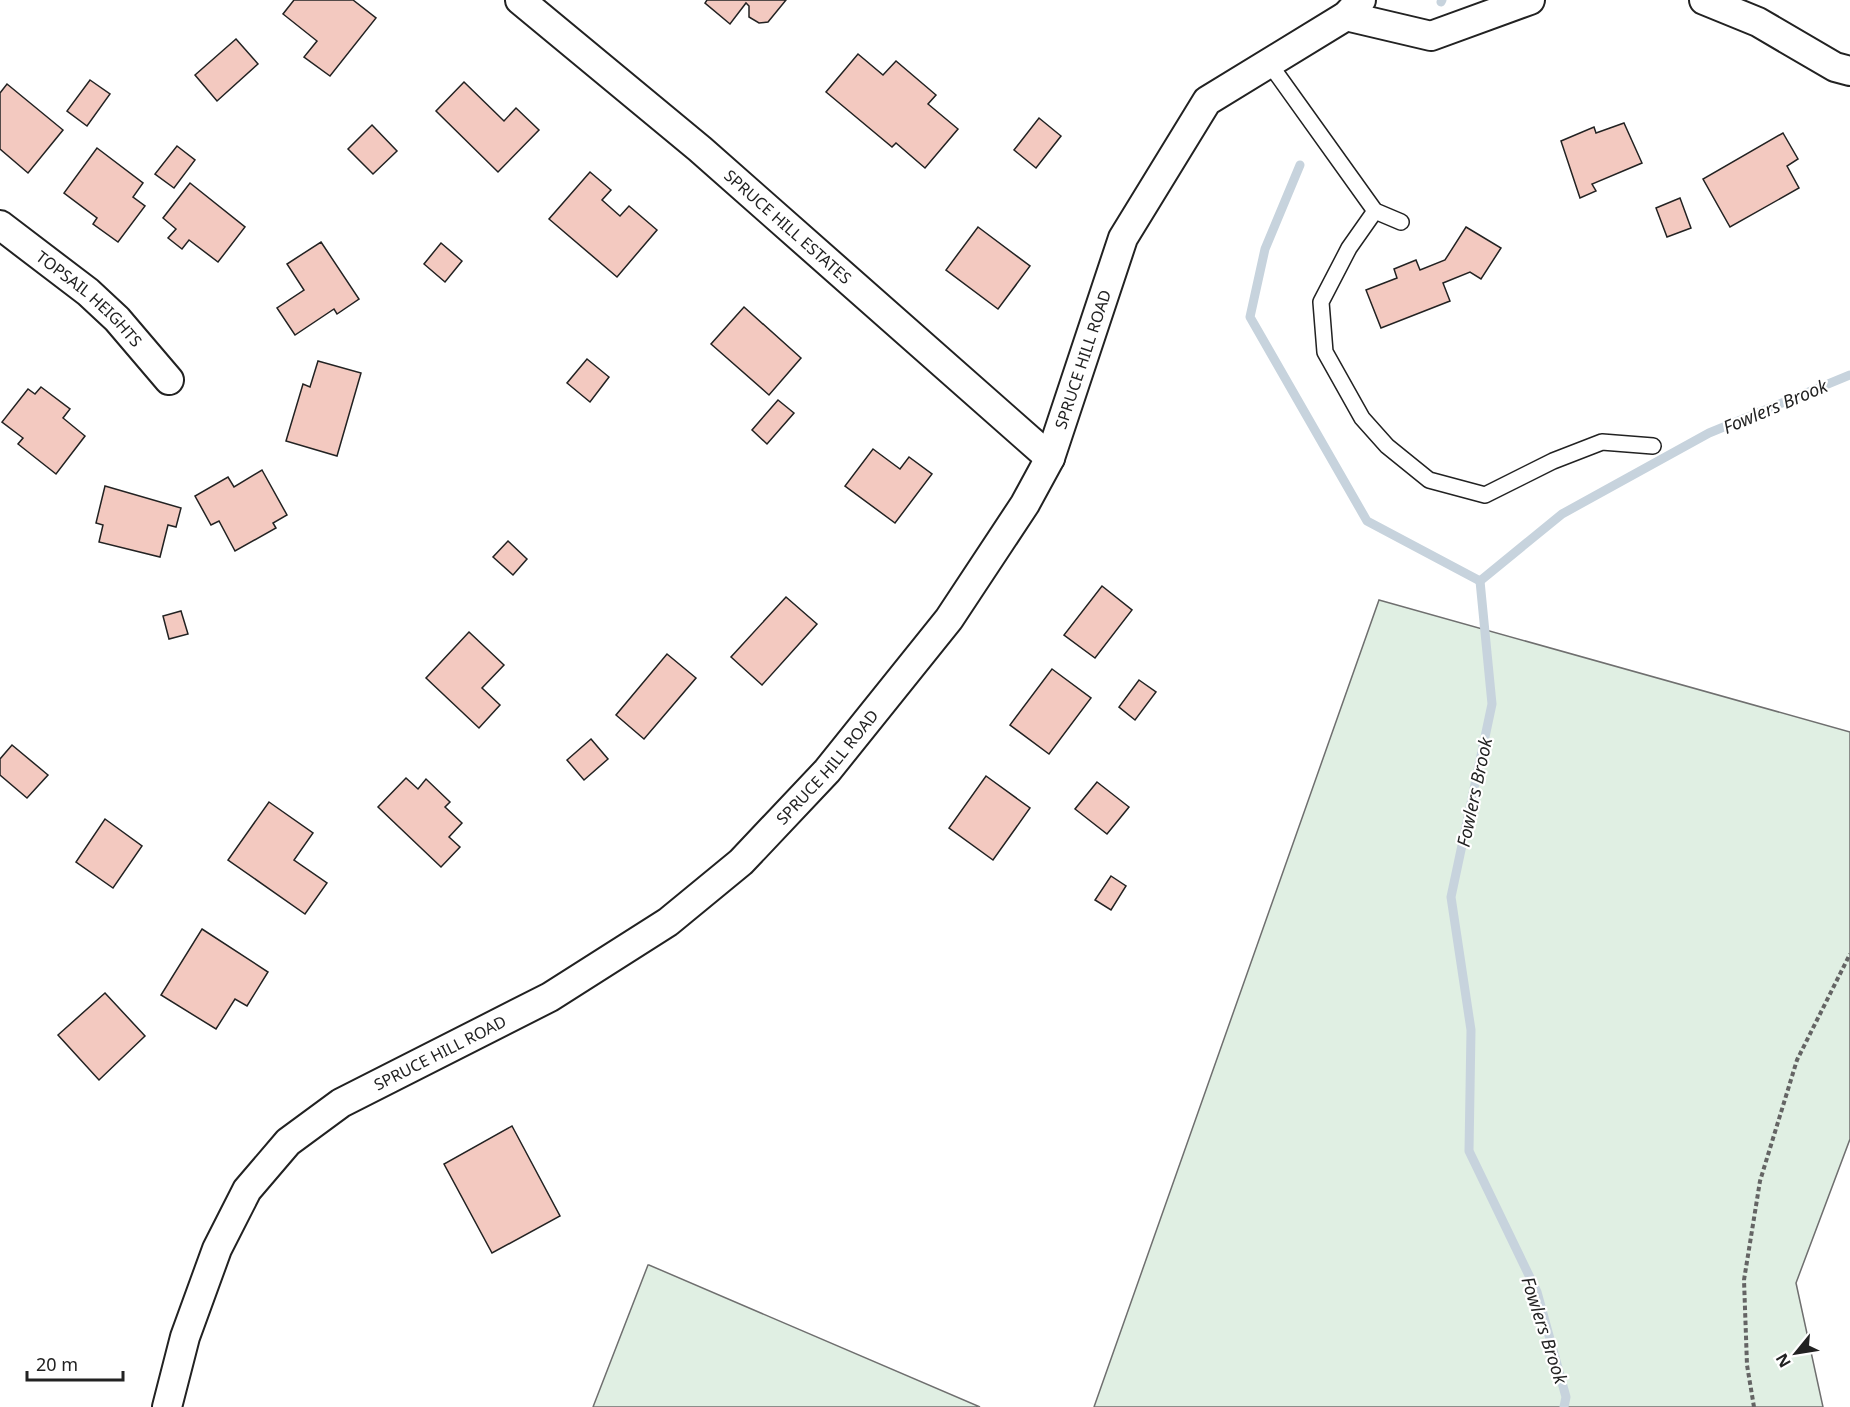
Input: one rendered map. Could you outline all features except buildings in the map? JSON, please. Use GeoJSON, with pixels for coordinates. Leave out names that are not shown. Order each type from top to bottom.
{"type":"FeatureCollection","features":[{"type":"Feature","properties":{"kind":"street","name":"SPRUCE HILL ESTATES"},"geometry":{"type":"LineString","coordinates":[[520,0],[700,149],[1050,458]]}},
{"type":"Feature","properties":{"kind":"street"},"geometry":{"type":"LineString","coordinates":[[1353,8],[1431,36],[1530,0]]}},
{"type":"Feature","properties":{"kind":"street"},"geometry":{"type":"LineString","coordinates":[[1704,0],[1758,22],[1835,67],[1850,71]]}},
{"type":"Feature","properties":{"kind":"street","name":"SPRUCE HILL ROAD"},"geometry":{"type":"LineString","coordinates":[[167,1407],[185,1337],[216,1248],[248,1190],[274,1156],[302,1129],[341,1103],[519,1013],[600,967],[668,922],[741,862],[789,814],[827,771],[938,634],[1011,528],[1050,458],[1123,238],[1207,101],[1353,8]]}},
{"type":"Feature","properties":{"kind":"street","name":"TOPSAIL HEIGHTS"},"geometry":{"type":"LineString","coordinates":[[0,225],[88,292],[117,319],[169,380]]}},
{"type":"Feature","properties":{"kind":"lane"},"geometry":{"type":"LineString","coordinates":[[1269,63],[1375,211],[1401,222]]}},
{"type":"Feature","properties":{"kind":"lane"},"geometry":{"type":"LineString","coordinates":[[1375,211],[1349,248],[1321,303],[1324,352],[1362,418],[1388,446],[1429,480],[1485,495],[1553,461],[1602,442],[1653,446]]}},
{"type":"Feature","properties":{"kind":"path"},"geometry":{"type":"LineString","coordinates":[[1754,1407],[1747,1365],[1744,1280],[1760,1181],[1797,1060],[1850,954]]}},
{"type":"Feature","properties":{"kind":"green space"},"geometry":{"type":"Polygon","coordinates":[[[1379,600],[1850,732],[1850,1139],[1796,1283],[1823,1407],[1094,1407],[1379,600]]]}},
{"type":"Feature","properties":{"kind":"green space"},"geometry":{"type":"Polygon","coordinates":[[[649,1265],[980,1407],[593,1407],[649,1265]]]}},
{"type":"Feature","properties":{"kind":"waterway"},"geometry":{"type":"LineString","coordinates":[[1300,165],[1265,249],[1250,317],[1367,521],[1480,581]]}},
{"type":"Feature","properties":{"kind":"waterway","name":"Fowlers Brook"},"geometry":{"type":"LineString","coordinates":[[1480,581],[1562,514],[1709,433],[1850,375]]}},
{"type":"Feature","properties":{"kind":"waterway","name":"Fowlers Brook"},"geometry":{"type":"LineString","coordinates":[[1480,581],[1492,704],[1451,897],[1471,1030],[1469,1151],[1537,1292],[1566,1397],[1564,1407]]}}]}
